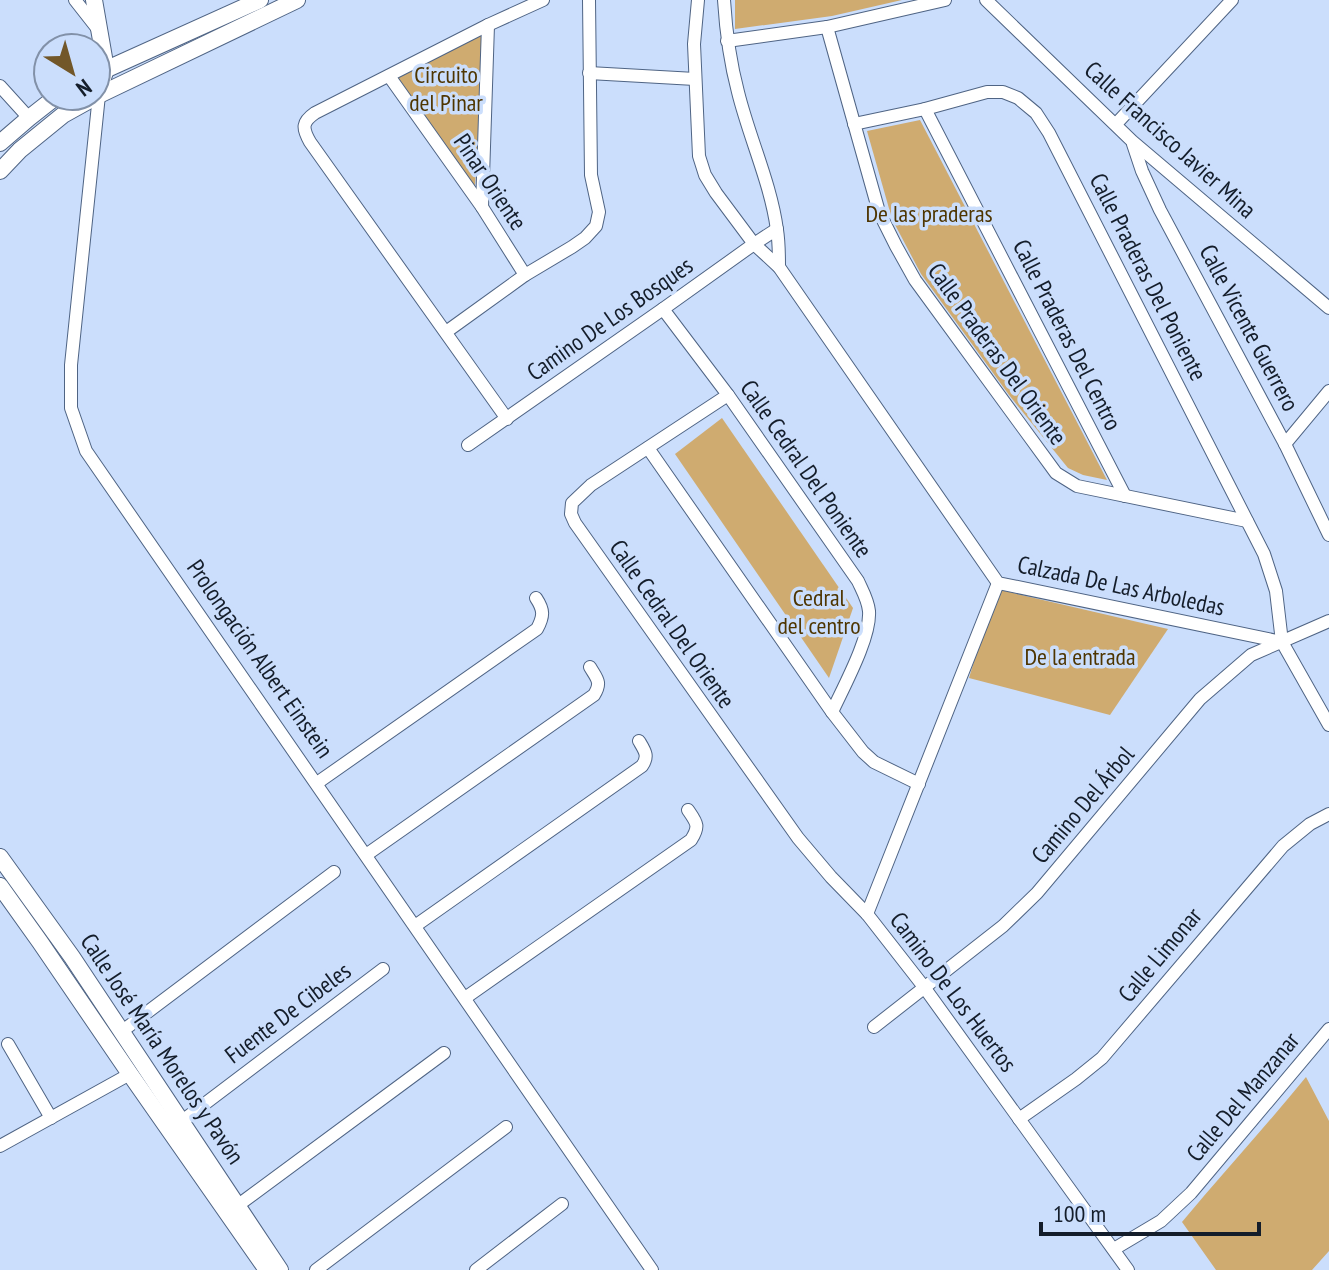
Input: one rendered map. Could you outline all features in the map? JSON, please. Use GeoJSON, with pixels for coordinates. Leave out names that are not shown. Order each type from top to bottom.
{"type":"FeatureCollection","features":[{"type":"Feature","properties":{"kind":"main road","name":"Prolongación Albert Einstein"},"geometry":{"type":"LineString","coordinates":[[94,0],[99,30]]}},
{"type":"Feature","properties":{"kind":"main road"},"geometry":{"type":"LineString","coordinates":[[112,67],[260,0]]}},
{"type":"Feature","properties":{"kind":"main road"},"geometry":{"type":"LineString","coordinates":[[112,89],[297,0]]}},
{"type":"Feature","properties":{"kind":"main road"},"geometry":{"type":"LineString","coordinates":[[0,143],[37,112]]}},
{"type":"Feature","properties":{"kind":"main road"},"geometry":{"type":"LineString","coordinates":[[0,171],[41,132],[68,112]]}},
{"type":"Feature","properties":{"kind":"main road","name":"Calle José María Morelos y Pavón"},"geometry":{"type":"LineString","coordinates":[[0,857],[72,957],[280,1270]]}},
{"type":"Feature","properties":{"kind":"main road","name":"Calle José María Morelos y Pavón"},"geometry":{"type":"LineString","coordinates":[[0,886],[267,1270]]}},
{"type":"Feature","properties":{"kind":"street"},"geometry":{"type":"LineString","coordinates":[[75,0],[99,30]]}},
{"type":"Feature","properties":{"kind":"street"},"geometry":{"type":"LineString","coordinates":[[507,419],[304,130],[307,119],[488,25],[543,0]]}},
{"type":"Feature","properties":{"kind":"street"},"geometry":{"type":"LineString","coordinates":[[446,332],[525,275],[585,238],[596,226],[599,212],[591,175],[589,0]]}},
{"type":"Feature","properties":{"kind":"street","name":"Calzada De Las Arboledas"},"geometry":{"type":"LineString","coordinates":[[698,0],[695,79],[699,156],[705,175],[754,244],[779,267],[998,583],[1282,642]]}},
{"type":"Feature","properties":{"kind":"street"},"geometry":{"type":"LineString","coordinates":[[724,0],[727,41],[739,96],[777,229],[779,267]]}},
{"type":"Feature","properties":{"kind":"street"},"geometry":{"type":"LineString","coordinates":[[727,41],[827,27],[945,0]]}},
{"type":"Feature","properties":{"kind":"street","name":"Calle Francisco Javier Mina"},"geometry":{"type":"LineString","coordinates":[[986,0],[1132,141],[1329,308]]}},
{"type":"Feature","properties":{"kind":"street"},"geometry":{"type":"LineString","coordinates":[[1116,124],[1232,0]]}},
{"type":"Feature","properties":{"kind":"street"},"geometry":{"type":"LineString","coordinates":[[482,207],[488,25]]}},
{"type":"Feature","properties":{"kind":"street","name":"Calle Praderas Del Oriente"},"geometry":{"type":"LineString","coordinates":[[827,27],[879,212],[896,246],[915,280],[1056,473],[1077,486],[1247,521]]}},
{"type":"Feature","properties":{"kind":"street"},"geometry":{"type":"LineString","coordinates":[[589,73],[695,79]]}},
{"type":"Feature","properties":{"kind":"street","name":"Pinar Oriente"},"geometry":{"type":"LineString","coordinates":[[389,76],[482,207],[525,275]]}},
{"type":"Feature","properties":{"kind":"street"},"geometry":{"type":"LineString","coordinates":[[0,86],[29,118]]}},
{"type":"Feature","properties":{"kind":"street","name":"Calle Praderas Del Poniente"},"geometry":{"type":"LineString","coordinates":[[854,124],[987,92],[1003,92],[1018,98],[1036,113],[1264,554],[1276,591],[1282,642]]}},
{"type":"Feature","properties":{"kind":"street","name":"Calle Praderas Del Centro"},"geometry":{"type":"LineString","coordinates":[[925,109],[1125,496]]}},
{"type":"Feature","properties":{"kind":"street","name":"Prolongación Albert Einstein"},"geometry":{"type":"LineString","coordinates":[[97,112],[71,365],[71,408],[86,451],[652,1270]]}},
{"type":"Feature","properties":{"kind":"street","name":"Calle Vicente Guerrero"},"geometry":{"type":"LineString","coordinates":[[1132,141],[1160,210],[1285,444],[1329,535]]}},
{"type":"Feature","properties":{"kind":"street","name":"Camino De Los Bosques"},"geometry":{"type":"LineString","coordinates":[[468,445],[777,229]]}},
{"type":"Feature","properties":{"kind":"street","name":"Calle Cedral Del Poniente"},"geometry":{"type":"LineString","coordinates":[[663,309],[728,395],[865,595],[869,610],[867,627],[832,712]]}},
{"type":"Feature","properties":{"kind":"street"},"geometry":{"type":"LineString","coordinates":[[1285,444],[1329,391]]}},
{"type":"Feature","properties":{"kind":"street","name":"Calle Cedral Del Oriente"},"geometry":{"type":"LineString","coordinates":[[728,395],[591,485],[572,503],[571,514],[798,838],[867,914]]}},
{"type":"Feature","properties":{"kind":"street"},"geometry":{"type":"LineString","coordinates":[[648,448],[863,752],[874,762],[919,784]]}},
{"type":"Feature","properties":{"kind":"street","name":"Camino De Los Huertos"},"geometry":{"type":"LineString","coordinates":[[998,583],[867,914],[924,987],[1128,1270]]}},
{"type":"Feature","properties":{"kind":"street"},"geometry":{"type":"LineString","coordinates":[[317,783],[537,629],[543,618],[543,608],[536,598]]}},
{"type":"Feature","properties":{"kind":"street","name":"Camino Del Árbol"},"geometry":{"type":"LineString","coordinates":[[874,1027],[960,962],[1037,893],[1200,699],[1251,655],[1329,621]]}},
{"type":"Feature","properties":{"kind":"street"},"geometry":{"type":"LineString","coordinates":[[1282,642],[1329,725]]}},
{"type":"Feature","properties":{"kind":"street"},"geometry":{"type":"LineString","coordinates":[[366,855],[594,695],[598,679],[590,667]]}},
{"type":"Feature","properties":{"kind":"street"},"geometry":{"type":"LineString","coordinates":[[415,926],[642,766],[647,753],[639,741]]}},
{"type":"Feature","properties":{"kind":"street"},"geometry":{"type":"LineString","coordinates":[[465,998],[691,840],[697,831],[696,822],[688,810]]}},
{"type":"Feature","properties":{"kind":"street","name":"Calle Limonar"},"geometry":{"type":"LineString","coordinates":[[1019,1119],[1102,1058],[1283,846],[1310,824],[1329,814]]}},
{"type":"Feature","properties":{"kind":"street"},"geometry":{"type":"LineString","coordinates":[[121,1032],[334,872]]}},
{"type":"Feature","properties":{"kind":"street","name":"Fuente De Cibeles"},"geometry":{"type":"LineString","coordinates":[[182,1121],[383,969]]}},
{"type":"Feature","properties":{"kind":"street","name":"Calle Del Manzanar"},"geometry":{"type":"LineString","coordinates":[[1114,1249],[1161,1221],[1191,1193],[1329,1029]]}},
{"type":"Feature","properties":{"kind":"street"},"geometry":{"type":"LineString","coordinates":[[8,1044],[51,1118]]}},
{"type":"Feature","properties":{"kind":"street"},"geometry":{"type":"LineString","coordinates":[[237,1206],[444,1053]]}},
{"type":"Feature","properties":{"kind":"street"},"geometry":{"type":"LineString","coordinates":[[0,1146],[130,1074]]}},
{"type":"Feature","properties":{"kind":"street"},"geometry":{"type":"LineString","coordinates":[[316,1270],[506,1127]]}},
{"type":"Feature","properties":{"kind":"street"},"geometry":{"type":"LineString","coordinates":[[476,1270],[562,1204]]}},
{"type":"Feature","properties":{"kind":"green space"},"geometry":{"type":"Polygon","coordinates":[[[735,0],[902,0],[832,16],[735,29],[735,0]]]}},
{"type":"Feature","properties":{"kind":"green space","name":"Circuito del Pinar"},"geometry":{"type":"Polygon","coordinates":[[[483,34],[475,186],[396,77],[483,34]]]}},
{"type":"Feature","properties":{"kind":"green space","name":"De las praderas"},"geometry":{"type":"Polygon","coordinates":[[[920,120],[1107,480],[1068,468],[1009,395],[921,274],[892,219],[867,131],[920,120]]]}},
{"type":"Feature","properties":{"kind":"green space","name":"Cedral del centro"},"geometry":{"type":"Polygon","coordinates":[[[722,418],[853,608],[829,678],[675,454],[722,418]]]}},
{"type":"Feature","properties":{"kind":"green space","name":"De la entrada"},"geometry":{"type":"Polygon","coordinates":[[[996,589],[1168,629],[1110,715],[969,678],[996,589]]]}},
{"type":"Feature","properties":{"kind":"green space"},"geometry":{"type":"Polygon","coordinates":[[[1306,1077],[1329,1121],[1329,1251],[1312,1270],[1216,1270],[1182,1222],[1306,1077]]]}}]}
